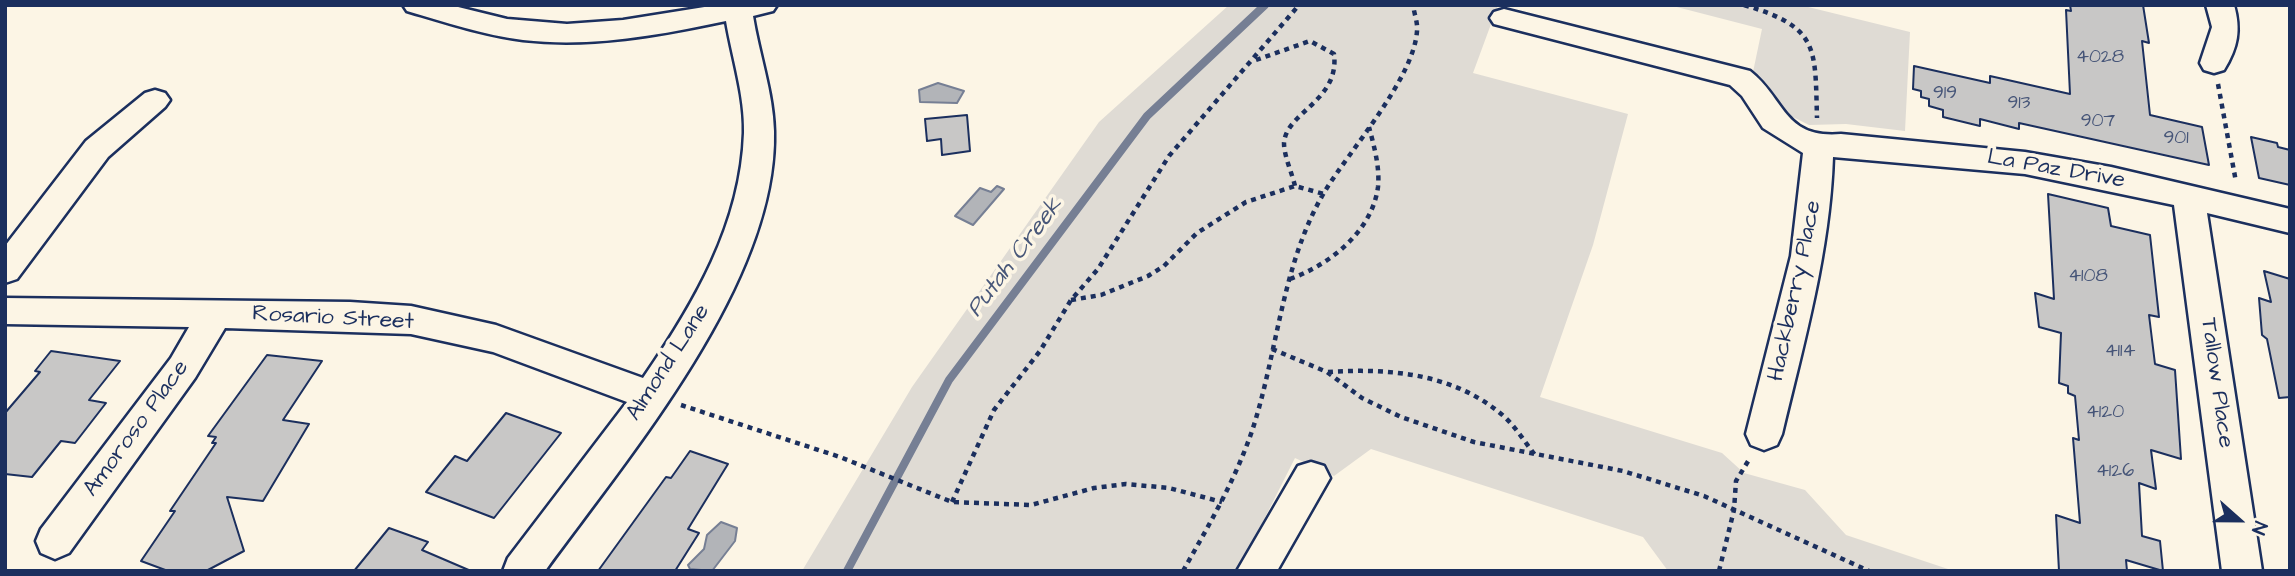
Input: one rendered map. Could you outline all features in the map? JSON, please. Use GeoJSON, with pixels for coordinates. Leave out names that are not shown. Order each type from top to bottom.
{"type":"FeatureCollection","features":[{"type":"Feature","properties":{"kind":"street"},"geometry":{"type":"LineString","coordinates":[[417,5],[495,26],[537,32],[599,34],[670,25],[746,7]]}},
{"type":"Feature","properties":{"kind":"street"},"geometry":{"type":"LineString","coordinates":[[2214,63],[2226,27],[2220,5]]}},
{"type":"Feature","properties":{"kind":"street","name":"Almond Lane"},"geometry":{"type":"LineString","coordinates":[[522,571],[650,395],[703,317],[736,246],[755,183],[759,132],[746,7]]}},
{"type":"Feature","properties":{"kind":"street"},"geometry":{"type":"LineString","coordinates":[[1504,18],[1740,78],[1758,92],[1772,120],[1788,132],[1818,147]]}},
{"type":"Feature","properties":{"kind":"street"},"geometry":{"type":"LineString","coordinates":[[5,270],[97,149],[155,100]]}},
{"type":"Feature","properties":{"kind":"street","name":"La Paz Drive"},"geometry":{"type":"LineString","coordinates":[[1818,147],[1841,145],[1893,149],[2025,163],[2189,196],[2290,221]]}},
{"type":"Feature","properties":{"kind":"street","name":"Hackberry Place"},"geometry":{"type":"LineString","coordinates":[[1764,434],[1812,236],[1818,191],[1818,147]]}},
{"type":"Feature","properties":{"kind":"street","name":"Tallow Place"},"geometry":{"type":"LineString","coordinates":[[2189,196],[2242,571]]}},
{"type":"Feature","properties":{"kind":"street","name":"Rosario Street"},"geometry":{"type":"LineString","coordinates":[[5,311],[350,316],[411,320],[496,338],[650,395]]}},
{"type":"Feature","properties":{"kind":"street","name":"Amoroso Place"},"geometry":{"type":"LineString","coordinates":[[55,541],[183,368],[215,314]]}},
{"type":"Feature","properties":{"kind":"street"},"geometry":{"type":"LineString","coordinates":[[1256,571],[1311,478]]}},
{"type":"Feature","properties":{"kind":"path"},"geometry":{"type":"LineString","coordinates":[[951,502],[994,410],[1040,351],[1071,300],[1098,269],[1169,156],[1299,5]]}},
{"type":"Feature","properties":{"kind":"path"},"geometry":{"type":"LineString","coordinates":[[1184,571],[1222,502],[1252,428],[1290,279],[1307,227],[1324,194],[1409,59],[1417,31],[1413,5]]}},
{"type":"Feature","properties":{"kind":"path"},"geometry":{"type":"LineString","coordinates":[[1744,5],[1786,21],[1802,31],[1812,43],[1818,147]]}},
{"type":"Feature","properties":{"kind":"path"},"geometry":{"type":"LineString","coordinates":[[1254,60],[1310,41],[1334,54],[1335,62],[1329,83],[1317,102],[1288,128],[1284,144],[1296,186]]}},
{"type":"Feature","properties":{"kind":"path"},"geometry":{"type":"LineString","coordinates":[[2214,63],[2237,187],[2237,208]]}},
{"type":"Feature","properties":{"kind":"path"},"geometry":{"type":"LineString","coordinates":[[1290,279],[1303,275],[1330,259],[1362,228],[1377,185],[1378,165],[1369,126]]}},
{"type":"Feature","properties":{"kind":"path"},"geometry":{"type":"LineString","coordinates":[[1071,300],[1101,295],[1148,276],[1164,266],[1197,233],[1246,202],[1296,186],[1324,194]]}},
{"type":"Feature","properties":{"kind":"path"},"geometry":{"type":"LineString","coordinates":[[1272,349],[1327,372],[1362,398],[1401,417],[1474,442],[1623,471],[1704,496],[1869,571]]}},
{"type":"Feature","properties":{"kind":"path"},"geometry":{"type":"LineString","coordinates":[[1327,372],[1364,369],[1419,375],[1463,390],[1501,414],[1535,455]]}},
{"type":"Feature","properties":{"kind":"path"},"geometry":{"type":"LineString","coordinates":[[650,395],[840,457],[951,502],[1001,506],[1031,505],[1094,488],[1126,484],[1169,488],[1222,502]]}},
{"type":"Feature","properties":{"kind":"path"},"geometry":{"type":"LineString","coordinates":[[1719,571],[1734,510],[1736,481],[1764,434]]}},
{"type":"Feature","properties":{"kind":"shaded area"},"geometry":{"type":"Polygon","coordinates":[[[1229,5],[1498,5],[1473,73],[1628,114],[1593,245],[1540,397],[1722,453],[1744,473],[1805,490],[1846,535],[1954,571],[1668,571],[1643,537],[1371,449],[1334,476],[1295,458],[1238,571],[802,571],[912,387],[1099,122],[1229,5]]]}},
{"type":"Feature","properties":{"kind":"shaded area"},"geometry":{"type":"Polygon","coordinates":[[[1669,5],[1800,5],[1910,32],[1905,131],[1846,124],[1809,125],[1785,113],[1772,91],[1753,72],[1762,29],[1669,5]]]}},
{"type":"Feature","properties":{"kind":"shaded area"},"geometry":{"type":"Polygon","coordinates":[[[938,83],[964,91],[957,103],[920,102],[919,90],[938,83]]]}},
{"type":"Feature","properties":{"kind":"shaded area"},"geometry":{"type":"Polygon","coordinates":[[[997,186],[1004,189],[973,225],[955,216],[980,188],[991,192],[997,186]]]}},
{"type":"Feature","properties":{"kind":"shaded area"},"geometry":{"type":"Polygon","coordinates":[[[721,522],[737,528],[735,541],[712,571],[690,569],[688,565],[704,549],[707,535],[721,522]]]}},
{"type":"Feature","properties":{"kind":"building"},"geometry":{"type":"Polygon","coordinates":[[[2070,5],[2143,5],[2149,43],[2142,41],[2150,115],[2202,127],[2209,165],[2019,123],[2019,129],[1980,119],[1980,126],[1943,117],[1943,110],[1929,106],[1929,99],[1921,97],[1921,91],[1913,89],[1914,66],[1990,83],[1990,76],[2070,94],[2066,10],[2071,11],[2070,5]]]}},
{"type":"Feature","properties":{"kind":"building"},"geometry":{"type":"Polygon","coordinates":[[[967,115],[970,151],[942,155],[941,139],[927,141],[925,119],[967,115]]]}},
{"type":"Feature","properties":{"kind":"building"},"geometry":{"type":"Polygon","coordinates":[[[2251,137],[2277,143],[2278,147],[2290,150],[2290,185],[2259,178],[2251,137]]]}},
{"type":"Feature","properties":{"kind":"building"},"geometry":{"type":"Polygon","coordinates":[[[2048,194],[2108,208],[2111,226],[2150,235],[2159,317],[2149,315],[2155,364],[2175,370],[2181,459],[2151,450],[2156,489],[2139,483],[2142,536],[2160,541],[2163,571],[2126,560],[2127,571],[2059,571],[2056,515],[2080,523],[2073,438],[2079,440],[2075,396],[2068,393],[2068,386],[2059,383],[2061,333],[2039,327],[2035,293],[2054,299],[2048,194]]]}},
{"type":"Feature","properties":{"kind":"building"},"geometry":{"type":"Polygon","coordinates":[[[2264,271],[2290,279],[2290,397],[2279,398],[2267,339],[2262,335],[2259,298],[2271,302],[2264,271]]]}},
{"type":"Feature","properties":{"kind":"building"},"geometry":{"type":"Polygon","coordinates":[[[51,351],[120,361],[89,400],[106,403],[75,443],[61,441],[32,477],[5,474],[5,413],[40,372],[35,371],[51,351]]]}},
{"type":"Feature","properties":{"kind":"building"},"geometry":{"type":"Polygon","coordinates":[[[267,355],[322,361],[283,420],[309,424],[263,501],[227,497],[244,551],[206,571],[168,571],[141,561],[175,511],[170,511],[216,443],[212,443],[216,437],[208,436],[267,355]]]}},
{"type":"Feature","properties":{"kind":"building"},"geometry":{"type":"Polygon","coordinates":[[[506,413],[561,433],[494,518],[426,492],[455,456],[467,461],[506,413]]]}},
{"type":"Feature","properties":{"kind":"building"},"geometry":{"type":"Polygon","coordinates":[[[690,451],[728,464],[688,529],[699,533],[675,571],[598,571],[666,477],[671,478],[690,451]]]}},
{"type":"Feature","properties":{"kind":"building"},"geometry":{"type":"Polygon","coordinates":[[[389,528],[428,542],[422,550],[471,571],[354,571],[389,528]]]}},
{"type":"Feature","properties":{"kind":"waterway","name":"Putah Creek"},"geometry":{"type":"LineString","coordinates":[[847,571],[949,380],[1147,116],[1265,5]]}}]}
